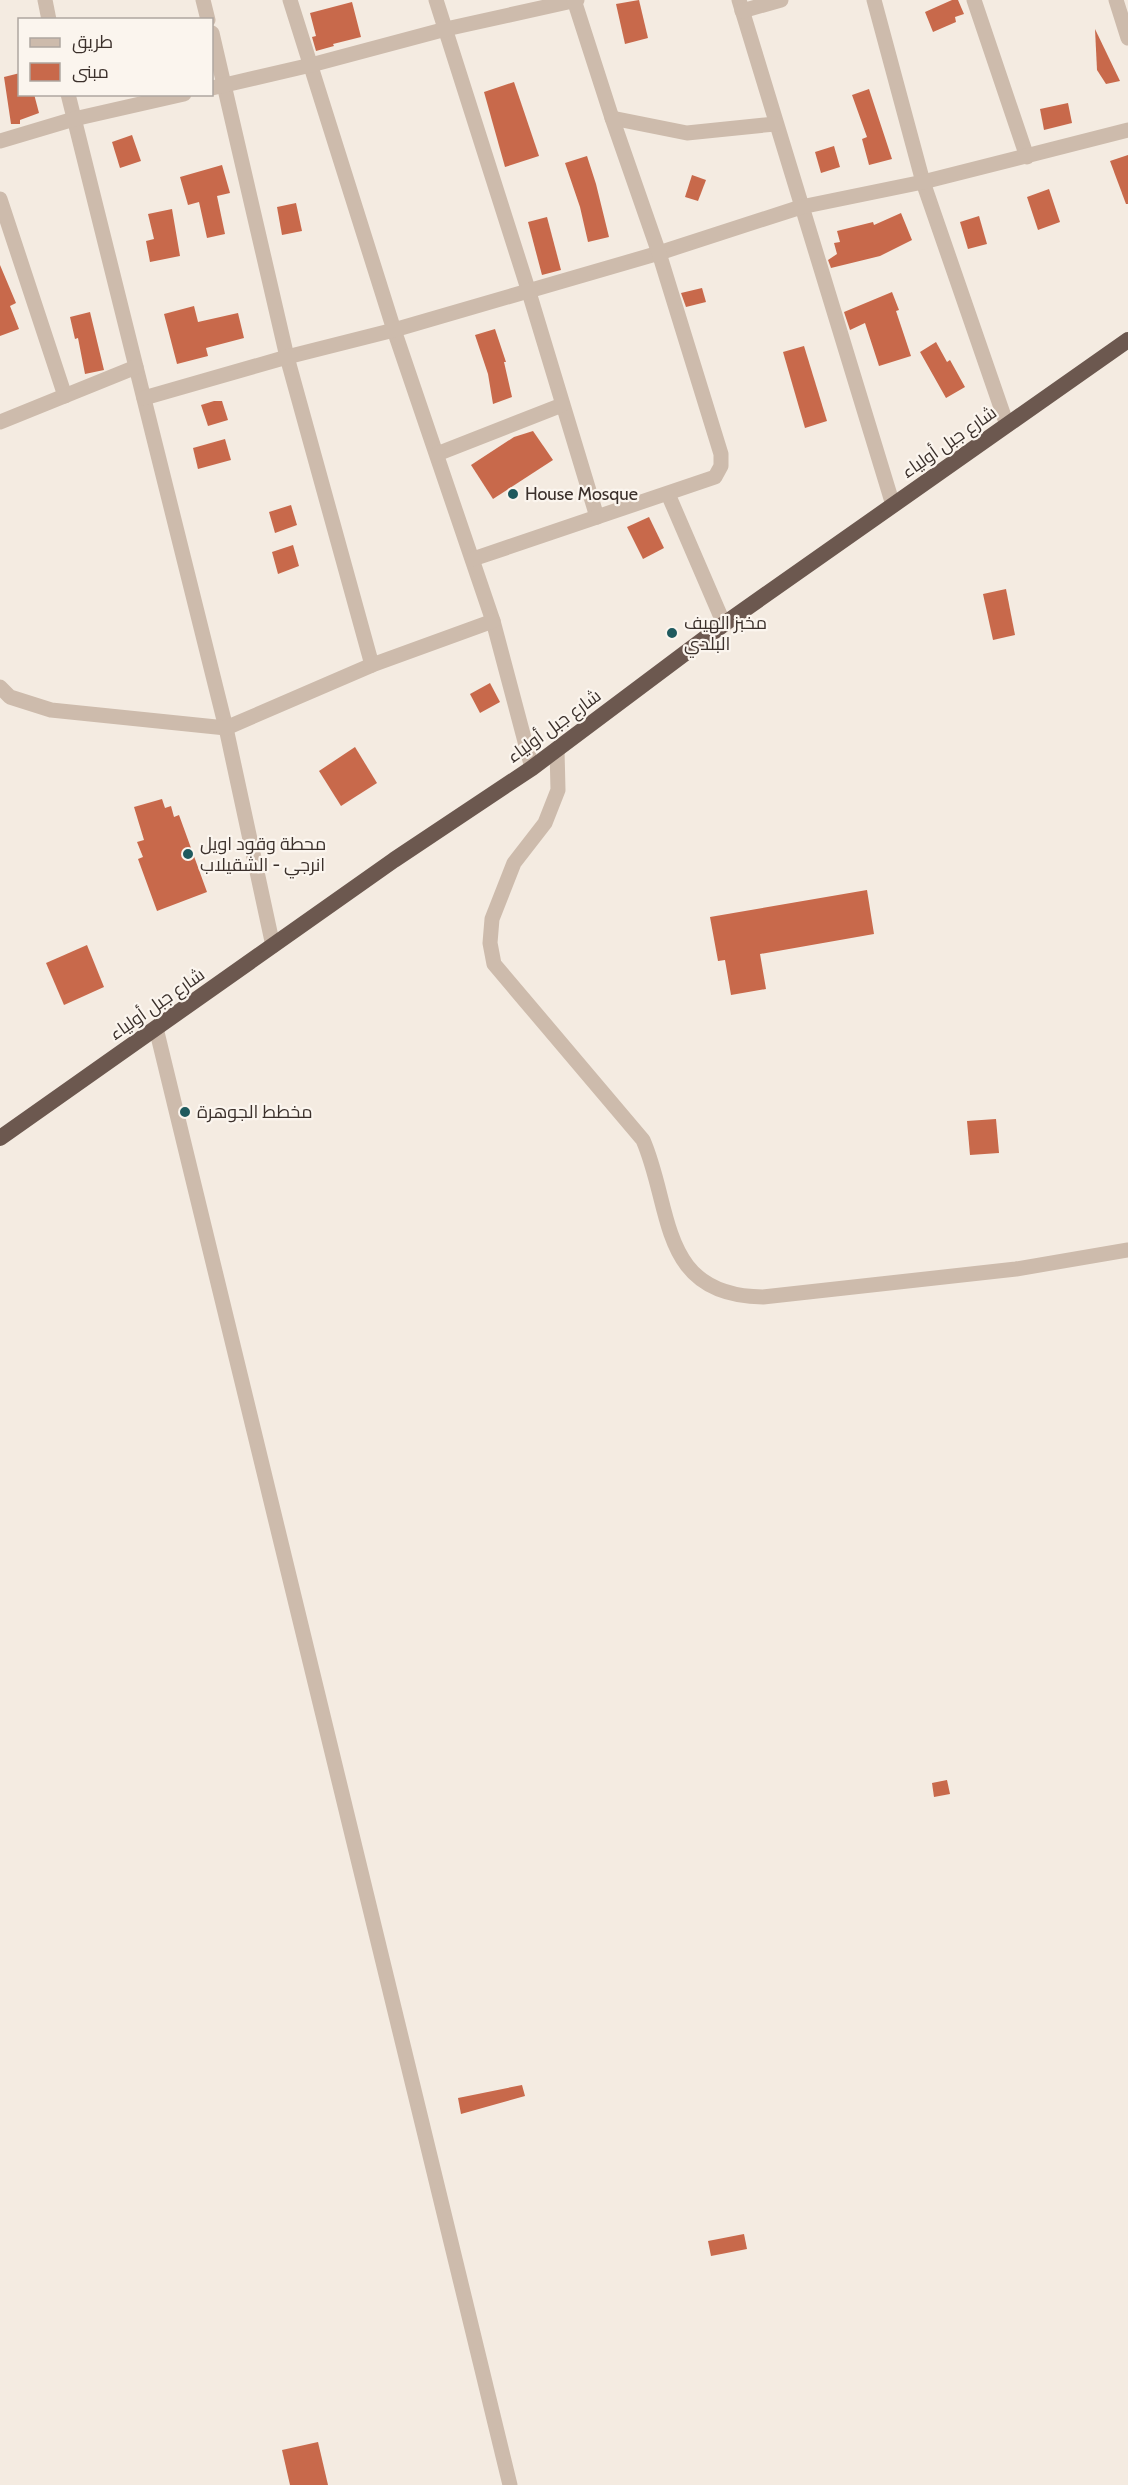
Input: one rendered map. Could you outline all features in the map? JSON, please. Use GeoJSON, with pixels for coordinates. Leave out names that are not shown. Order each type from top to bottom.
{"type":"FeatureCollection","features":[{"type":"Feature","properties":{"kind":"highway","name":"شارع جبل أولياء"},"geometry":{"type":"LineString","coordinates":[[0,1138],[394,860],[532,768],[724,624],[1128,340]]}},
{"type":"Feature","properties":{"kind":"street"},"geometry":{"type":"LineString","coordinates":[[45,0],[50,18]]}},
{"type":"Feature","properties":{"kind":"street"},"geometry":{"type":"LineString","coordinates":[[203,0],[208,18]]}},
{"type":"Feature","properties":{"kind":"street"},"geometry":{"type":"LineString","coordinates":[[290,0],[394,330],[493,621],[532,768]]}},
{"type":"Feature","properties":{"kind":"street"},"geometry":{"type":"LineString","coordinates":[[436,0],[528,289],[597,517]]}},
{"type":"Feature","properties":{"kind":"street"},"geometry":{"type":"LineString","coordinates":[[218,87],[446,29],[575,0],[612,118],[659,252],[721,454],[721,466],[715,477],[473,559]]}},
{"type":"Feature","properties":{"kind":"street"},"geometry":{"type":"LineString","coordinates":[[781,0],[740,5],[893,505]]}},
{"type":"Feature","properties":{"kind":"street"},"geometry":{"type":"LineString","coordinates":[[874,0],[923,182],[1007,425]]}},
{"type":"Feature","properties":{"kind":"street"},"geometry":{"type":"LineString","coordinates":[[974,0],[1027,157]]}},
{"type":"Feature","properties":{"kind":"street"},"geometry":{"type":"LineString","coordinates":[[1116,0],[1128,38]]}},
{"type":"Feature","properties":{"kind":"street"},"geometry":{"type":"LineString","coordinates":[[213,42],[218,87],[287,357],[372,665]]}},
{"type":"Feature","properties":{"kind":"street"},"geometry":{"type":"LineString","coordinates":[[68,96],[226,728],[273,946]]}},
{"type":"Feature","properties":{"kind":"street"},"geometry":{"type":"LineString","coordinates":[[0,141],[74,119],[175,96]]}},
{"type":"Feature","properties":{"kind":"street"},"geometry":{"type":"LineString","coordinates":[[612,118],[687,133],[775,124]]}},
{"type":"Feature","properties":{"kind":"street"},"geometry":{"type":"LineString","coordinates":[[144,398],[287,357],[394,330],[659,252],[801,207],[923,182],[1128,130]]}},
{"type":"Feature","properties":{"kind":"street"},"geometry":{"type":"LineString","coordinates":[[0,199],[65,396]]}},
{"type":"Feature","properties":{"kind":"street"},"geometry":{"type":"LineString","coordinates":[[0,422],[136,367]]}},
{"type":"Feature","properties":{"kind":"street"},"geometry":{"type":"LineString","coordinates":[[437,454],[562,405]]}},
{"type":"Feature","properties":{"kind":"street"},"geometry":{"type":"LineString","coordinates":[[668,494],[724,624]]}},
{"type":"Feature","properties":{"kind":"street"},"geometry":{"type":"LineString","coordinates":[[0,687],[10,697],[51,710],[226,728],[372,665],[493,621]]}},
{"type":"Feature","properties":{"kind":"street"},"geometry":{"type":"LineString","coordinates":[[557,749],[558,790],[545,823],[514,863],[492,919],[490,943],[494,964],[643,1140],[653,1162],[667,1228],[678,1254],[700,1278],[726,1292],[744,1297],[763,1297],[1016,1269],[1128,1250]]}},
{"type":"Feature","properties":{"kind":"street"},"geometry":{"type":"LineString","coordinates":[[156,1028],[510,2485]]}},
{"type":"Feature","properties":{"kind":"building"},"geometry":{"type":"Polygon","coordinates":[[[639,0],[648,38],[625,44],[616,4],[639,0]]]}},
{"type":"Feature","properties":{"kind":"building"},"geometry":{"type":"Polygon","coordinates":[[[952,0],[958,0],[964,14],[955,17],[956,22],[933,32],[925,12],[952,0]]]}},
{"type":"Feature","properties":{"kind":"building"},"geometry":{"type":"Polygon","coordinates":[[[352,2],[361,37],[316,51],[312,37],[316,36],[310,13],[352,2]]]}},
{"type":"Feature","properties":{"kind":"building"},"geometry":{"type":"Polygon","coordinates":[[[1095,29],[1120,81],[1106,84],[1097,70],[1095,29]]]}},
{"type":"Feature","properties":{"kind":"building"},"geometry":{"type":"Polygon","coordinates":[[[18,74],[18,96],[35,96],[39,113],[20,120],[20,124],[11,124],[4,77],[18,74]]]}},
{"type":"Feature","properties":{"kind":"building"},"geometry":{"type":"Polygon","coordinates":[[[514,82],[539,156],[505,167],[484,92],[514,82]]]}},
{"type":"Feature","properties":{"kind":"building"},"geometry":{"type":"Polygon","coordinates":[[[869,89],[892,159],[869,165],[862,139],[867,137],[852,95],[869,89]]]}},
{"type":"Feature","properties":{"kind":"building"},"geometry":{"type":"Polygon","coordinates":[[[1068,103],[1072,123],[1044,130],[1040,109],[1068,103]]]}},
{"type":"Feature","properties":{"kind":"building"},"geometry":{"type":"Polygon","coordinates":[[[132,135],[141,161],[120,168],[112,142],[132,135]]]}},
{"type":"Feature","properties":{"kind":"building"},"geometry":{"type":"Polygon","coordinates":[[[834,146],[840,167],[821,173],[815,152],[834,146]]]}},
{"type":"Feature","properties":{"kind":"building"},"geometry":{"type":"Polygon","coordinates":[[[1128,155],[1128,204],[1126,204],[1110,161],[1128,155]]]}},
{"type":"Feature","properties":{"kind":"building"},"geometry":{"type":"Polygon","coordinates":[[[587,156],[609,237],[588,242],[580,207],[565,163],[587,156]]]}},
{"type":"Feature","properties":{"kind":"building"},"geometry":{"type":"Polygon","coordinates":[[[222,165],[230,193],[217,196],[225,234],[207,238],[199,202],[188,205],[180,177],[222,165]]]}},
{"type":"Feature","properties":{"kind":"building"},"geometry":{"type":"Polygon","coordinates":[[[692,175],[706,180],[698,201],[685,197],[692,175]]]}},
{"type":"Feature","properties":{"kind":"building"},"geometry":{"type":"Polygon","coordinates":[[[1049,189],[1060,222],[1038,230],[1027,197],[1049,189]]]}},
{"type":"Feature","properties":{"kind":"building"},"geometry":{"type":"Polygon","coordinates":[[[296,203],[302,231],[282,235],[277,207],[296,203]]]}},
{"type":"Feature","properties":{"kind":"building"},"geometry":{"type":"Polygon","coordinates":[[[172,209],[180,256],[150,262],[146,241],[154,239],[148,214],[172,209]]]}},
{"type":"Feature","properties":{"kind":"building"},"geometry":{"type":"Polygon","coordinates":[[[901,213],[912,240],[880,256],[831,268],[828,260],[837,254],[834,243],[840,242],[837,231],[873,222],[874,225],[901,213]]]}},
{"type":"Feature","properties":{"kind":"building"},"geometry":{"type":"Polygon","coordinates":[[[979,216],[987,244],[968,249],[960,222],[979,216]]]}},
{"type":"Feature","properties":{"kind":"building"},"geometry":{"type":"Polygon","coordinates":[[[547,217],[561,270],[542,275],[528,222],[547,217]]]}},
{"type":"Feature","properties":{"kind":"building"},"geometry":{"type":"Polygon","coordinates":[[[0,265],[16,303],[10,306],[19,329],[0,336],[0,265]]]}},
{"type":"Feature","properties":{"kind":"building"},"geometry":{"type":"Polygon","coordinates":[[[702,288],[706,302],[686,307],[681,293],[702,288]]]}},
{"type":"Feature","properties":{"kind":"building"},"geometry":{"type":"Polygon","coordinates":[[[892,292],[911,356],[879,366],[865,323],[850,330],[844,312],[892,292]]]}},
{"type":"Feature","properties":{"kind":"building"},"geometry":{"type":"Polygon","coordinates":[[[194,306],[198,322],[238,313],[244,338],[206,348],[208,356],[177,364],[164,314],[194,306]]]}},
{"type":"Feature","properties":{"kind":"building"},"geometry":{"type":"Polygon","coordinates":[[[90,312],[104,370],[85,374],[78,338],[75,339],[70,317],[90,312]]]}},
{"type":"Feature","properties":{"kind":"building"},"geometry":{"type":"Polygon","coordinates":[[[495,329],[506,362],[504,362],[512,397],[493,404],[488,374],[475,335],[495,329]]]}},
{"type":"Feature","properties":{"kind":"building"},"geometry":{"type":"Polygon","coordinates":[[[936,342],[947,362],[950,360],[965,387],[946,398],[920,352],[936,342]]]}},
{"type":"Feature","properties":{"kind":"building"},"geometry":{"type":"Polygon","coordinates":[[[804,346],[827,421],[805,428],[783,352],[804,346]]]}},
{"type":"Feature","properties":{"kind":"building"},"geometry":{"type":"Polygon","coordinates":[[[222,401],[228,420],[208,426],[201,405],[222,401]]]}},
{"type":"Feature","properties":{"kind":"building"},"geometry":{"type":"Polygon","coordinates":[[[533,431],[553,460],[493,499],[471,465],[514,437],[533,431]]]}},
{"type":"Feature","properties":{"kind":"building"},"geometry":{"type":"Polygon","coordinates":[[[225,439],[231,460],[198,469],[193,448],[225,439]]]}},
{"type":"Feature","properties":{"kind":"building"},"geometry":{"type":"Polygon","coordinates":[[[291,505],[297,525],[275,533],[269,512],[291,505]]]}},
{"type":"Feature","properties":{"kind":"building"},"geometry":{"type":"Polygon","coordinates":[[[649,517],[664,548],[643,559],[627,527],[649,517]]]}},
{"type":"Feature","properties":{"kind":"building"},"geometry":{"type":"Polygon","coordinates":[[[293,545],[299,566],[278,574],[272,552],[293,545]]]}},
{"type":"Feature","properties":{"kind":"building"},"geometry":{"type":"Polygon","coordinates":[[[1006,589],[1015,635],[993,640],[983,594],[1006,589]]]}},
{"type":"Feature","properties":{"kind":"building"},"geometry":{"type":"Polygon","coordinates":[[[490,683],[500,702],[480,713],[470,694],[490,683]]]}},
{"type":"Feature","properties":{"kind":"building"},"geometry":{"type":"Polygon","coordinates":[[[355,747],[377,783],[341,806],[319,771],[355,747]]]}},
{"type":"Feature","properties":{"kind":"building"},"geometry":{"type":"Polygon","coordinates":[[[162,799],[165,808],[171,806],[174,817],[179,815],[207,892],[157,911],[138,859],[143,857],[137,842],[144,840],[134,807],[162,799]]]}},
{"type":"Feature","properties":{"kind":"building"},"geometry":{"type":"Polygon","coordinates":[[[867,890],[874,934],[760,954],[766,989],[731,995],[725,960],[718,961],[710,917],[867,890]]]}},
{"type":"Feature","properties":{"kind":"building"},"geometry":{"type":"Polygon","coordinates":[[[87,945],[104,987],[64,1005],[46,963],[87,945]]]}},
{"type":"Feature","properties":{"kind":"building"},"geometry":{"type":"Polygon","coordinates":[[[996,1119],[999,1153],[970,1155],[967,1121],[996,1119]]]}},
{"type":"Feature","properties":{"kind":"building"},"geometry":{"type":"Polygon","coordinates":[[[947,1780],[950,1794],[934,1797],[932,1783],[947,1780]]]}},
{"type":"Feature","properties":{"kind":"building"},"geometry":{"type":"Polygon","coordinates":[[[522,2085],[525,2096],[461,2114],[458,2098],[522,2085]]]}},
{"type":"Feature","properties":{"kind":"building"},"geometry":{"type":"Polygon","coordinates":[[[744,2234],[747,2249],[711,2256],[708,2241],[744,2234]]]}},
{"type":"Feature","properties":{"kind":"building"},"geometry":{"type":"Polygon","coordinates":[[[318,2442],[328,2485],[290,2485],[282,2450],[318,2442]]]}},
{"type":"Feature","properties":{"kind":"place","name":"House Mosque"},"geometry":{"type":"Point","coordinates":[513,494]}},
{"type":"Feature","properties":{"kind":"place","name":"مخبز الهيف البلدي"},"geometry":{"type":"Point","coordinates":[672,633]}},
{"type":"Feature","properties":{"kind":"place","name":"محطة وقود اويل انرجي - الشقيلاب"},"geometry":{"type":"Point","coordinates":[188,854]}},
{"type":"Feature","properties":{"kind":"place","name":"مخطط الجوهرة"},"geometry":{"type":"Point","coordinates":[185,1112]}}]}
